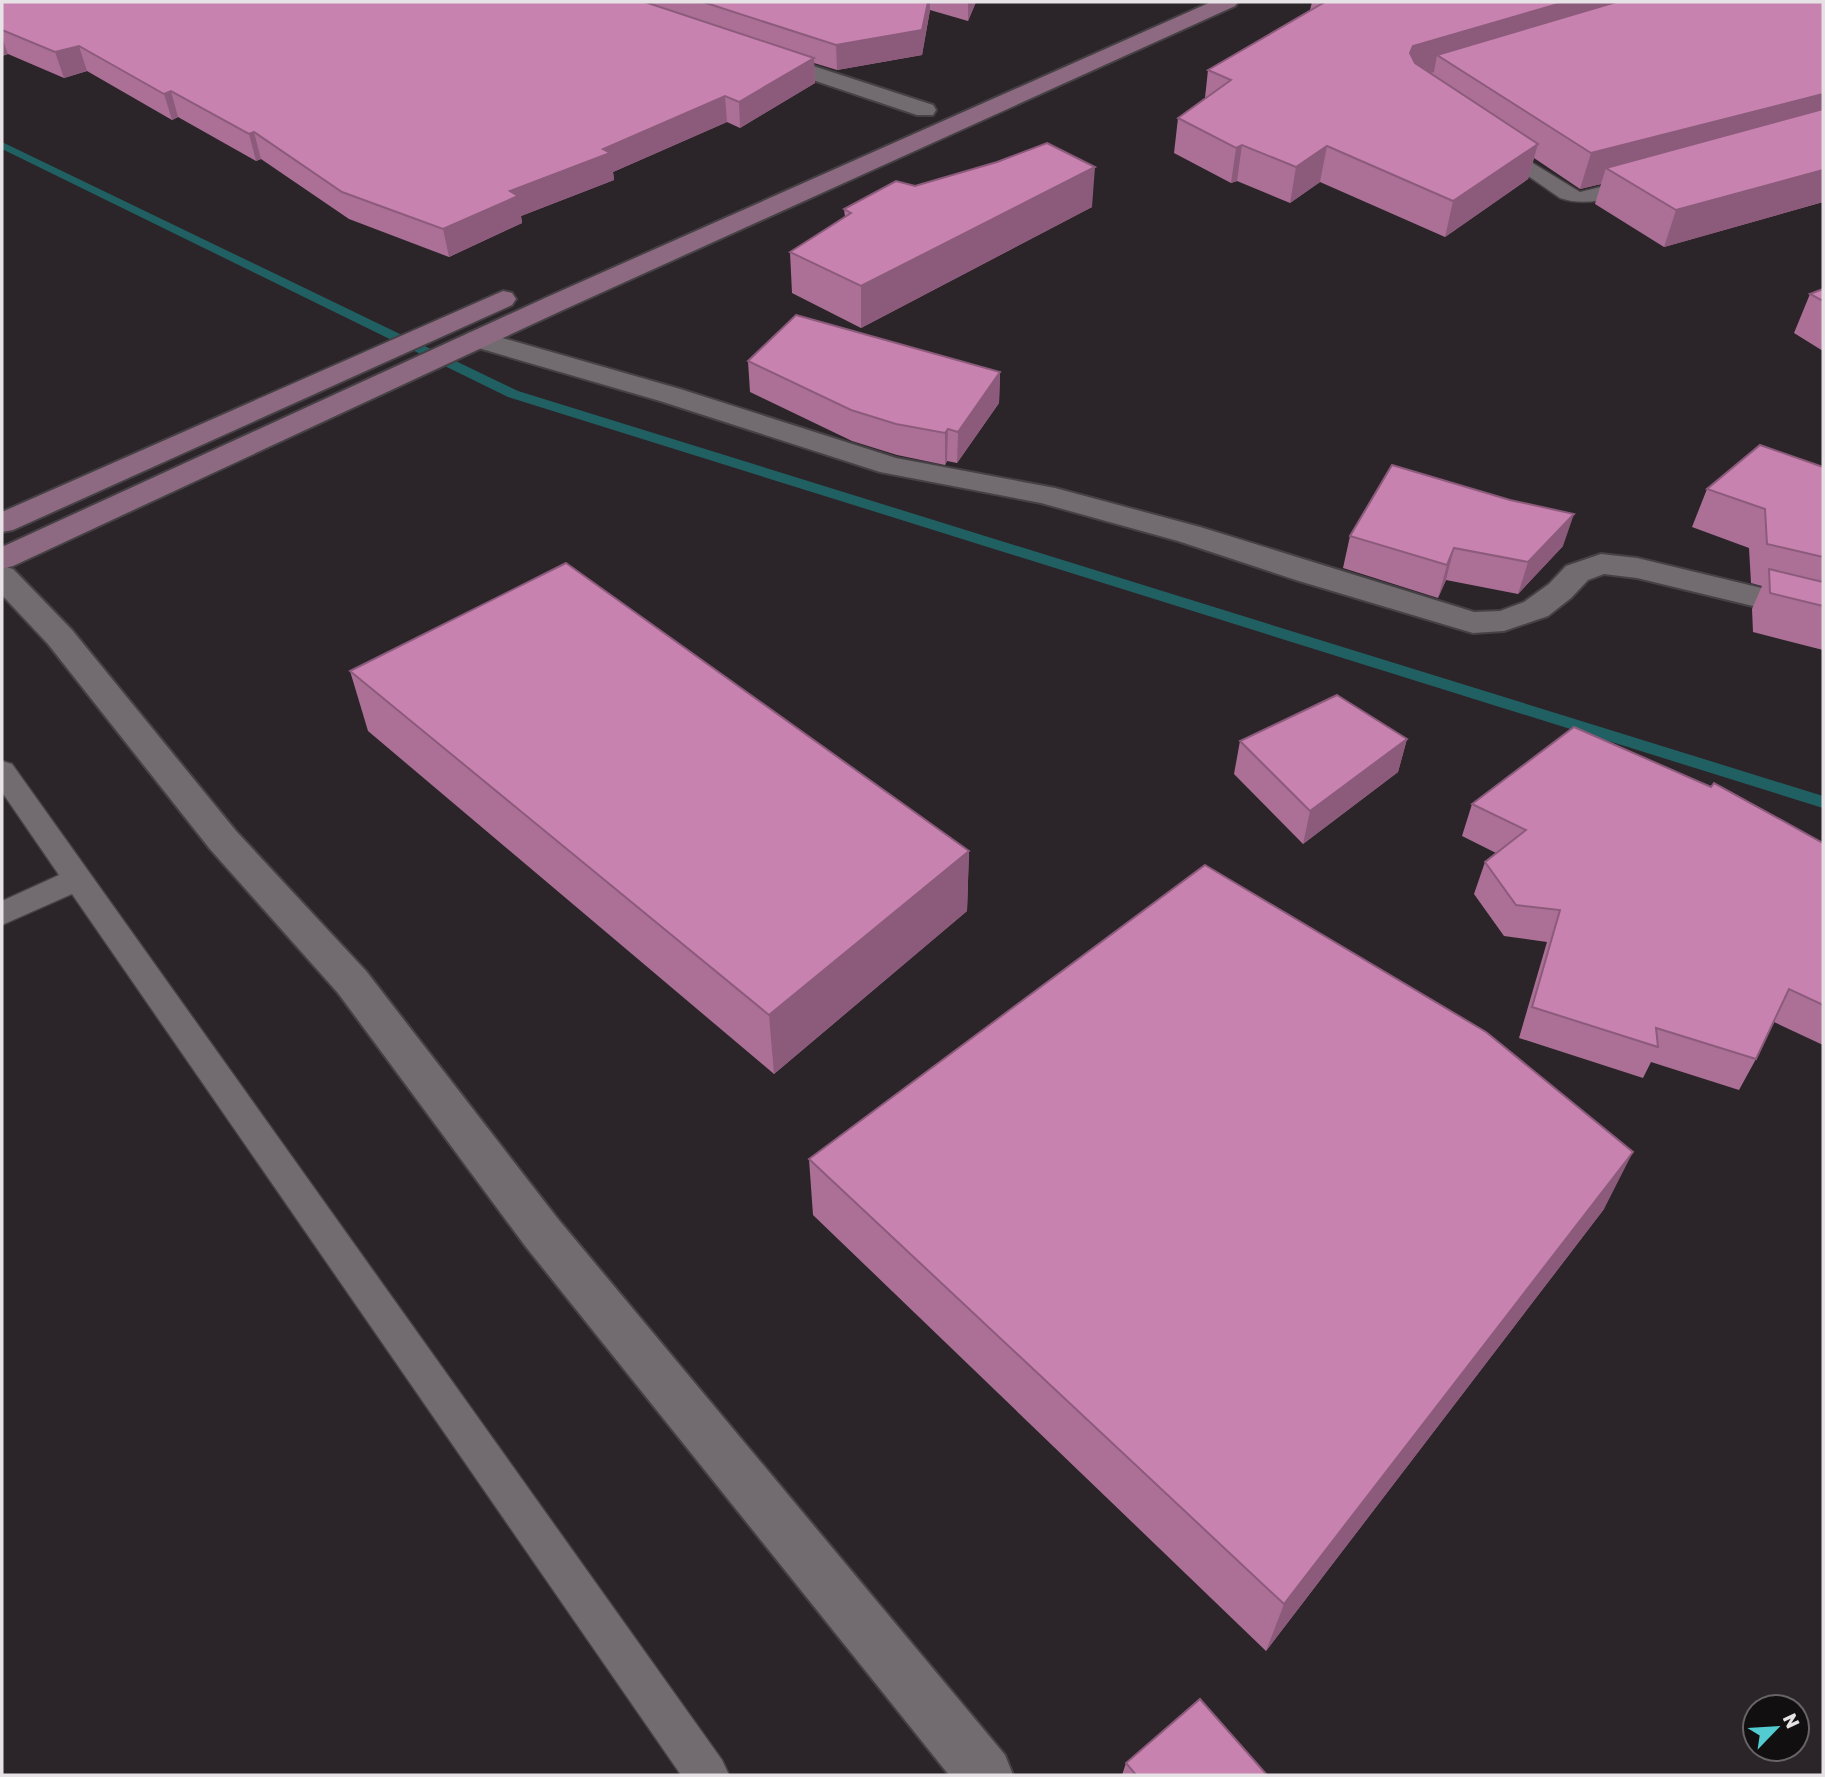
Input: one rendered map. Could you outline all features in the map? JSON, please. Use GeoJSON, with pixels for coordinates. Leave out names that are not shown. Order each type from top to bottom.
{"type":"FeatureCollection","features":[{"type":"Feature","properties":{"kind":"main road"},"geometry":{"type":"LineString","coordinates":[[2,559],[478,339],[1228,2]]}},
{"type":"Feature","properties":{"kind":"main road"},"geometry":{"type":"LineString","coordinates":[[889,126],[937,105]]}},
{"type":"Feature","properties":{"kind":"main road"},"geometry":{"type":"LineString","coordinates":[[2,523],[531,287]]}},
{"type":"Feature","properties":{"kind":"street"},"geometry":{"type":"LineString","coordinates":[[745,49],[937,105]]}},
{"type":"Feature","properties":{"kind":"street"},"geometry":{"type":"LineString","coordinates":[[478,339],[670,395],[891,466],[1044,494],[1189,534],[1310,574],[1472,622],[1504,621],[1536,609],[1560,591],[1577,573],[1601,564],[1637,568],[1823,613]]}},
{"type":"Feature","properties":{"kind":"street"},"geometry":{"type":"LineString","coordinates":[[2,576],[60,637],[223,840],[352,982],[542,1233],[985,1775]]}},
{"type":"Feature","properties":{"kind":"lane"},"geometry":{"type":"LineString","coordinates":[[1481,135],[1567,194],[1579,198],[1656,179]]}},
{"type":"Feature","properties":{"kind":"lane"},"geometry":{"type":"LineString","coordinates":[[2,771],[707,1775]]}},
{"type":"Feature","properties":{"kind":"lane"},"geometry":{"type":"LineString","coordinates":[[2,914],[78,878]]}},
{"type":"Feature","properties":{"kind":"building"},"geometry":{"type":"Polygon","coordinates":[[[2,2],[645,2],[814,58],[739,102],[725,96],[603,149],[610,153],[510,191],[518,196],[443,229],[342,192],[254,132],[249,134],[171,91],[164,94],[79,46],[55,52],[2,30],[2,2]]]}},
{"type":"Feature","properties":{"kind":"building"},"geometry":{"type":"Polygon","coordinates":[[[703,2],[928,2],[922,30],[836,45],[703,2]]]}},
{"type":"Feature","properties":{"kind":"building"},"geometry":{"type":"Polygon","coordinates":[[[1325,2],[1565,2],[1413,46],[1410,53],[1415,63],[1538,144],[1453,201],[1327,146],[1296,167],[1242,145],[1236,148],[1178,118],[1231,80],[1208,70],[1325,2]]]}},
{"type":"Feature","properties":{"kind":"building"},"geometry":{"type":"Polygon","coordinates":[[[1616,2],[1823,2],[1823,94],[1591,153],[1437,55],[1616,2]]]}},
{"type":"Feature","properties":{"kind":"building"},"geometry":{"type":"Polygon","coordinates":[[[1823,109],[1823,170],[1676,210],[1606,168],[1823,109]]]}},
{"type":"Feature","properties":{"kind":"building"},"geometry":{"type":"Polygon","coordinates":[[[1047,143],[1095,167],[861,286],[790,252],[851,213],[844,209],[896,181],[915,186],[997,162],[1047,143]]]}},
{"type":"Feature","properties":{"kind":"building"},"geometry":{"type":"Polygon","coordinates":[[[1823,289],[1823,301],[1810,294],[1823,289]]]}},
{"type":"Feature","properties":{"kind":"building"},"geometry":{"type":"Polygon","coordinates":[[[796,315],[1000,372],[958,432],[948,429],[945,433],[896,424],[851,410],[748,361],[796,315]]]}},
{"type":"Feature","properties":{"kind":"building"},"geometry":{"type":"Polygon","coordinates":[[[1760,445],[1823,467],[1823,557],[1767,544],[1765,509],[1707,489],[1760,445]]]}},
{"type":"Feature","properties":{"kind":"building"},"geometry":{"type":"Polygon","coordinates":[[[1392,465],[1510,500],[1574,514],[1528,562],[1454,548],[1447,565],[1350,536],[1392,465]]]}},
{"type":"Feature","properties":{"kind":"building"},"geometry":{"type":"Polygon","coordinates":[[[566,563],[969,851],[769,1015],[350,671],[566,563]]]}},
{"type":"Feature","properties":{"kind":"building"},"geometry":{"type":"Polygon","coordinates":[[[1769,569],[1823,582],[1823,606],[1770,593],[1769,569]]]}},
{"type":"Feature","properties":{"kind":"building"},"geometry":{"type":"Polygon","coordinates":[[[1337,695],[1407,739],[1310,811],[1240,741],[1337,695]]]}},
{"type":"Feature","properties":{"kind":"building"},"geometry":{"type":"Polygon","coordinates":[[[1574,727],[1711,787],[1714,783],[1823,843],[1823,1005],[1789,989],[1756,1059],[1656,1028],[1658,1047],[1532,1007],[1560,910],[1516,905],[1485,862],[1526,830],[1472,804],[1574,727]]]}},
{"type":"Feature","properties":{"kind":"building"},"geometry":{"type":"Polygon","coordinates":[[[1205,865],[1486,1032],[1633,1152],[1284,1604],[809,1159],[1205,865]]]}},
{"type":"Feature","properties":{"kind":"building"},"geometry":{"type":"Polygon","coordinates":[[[1200,1699],[1267,1775],[1136,1775],[1126,1763],[1200,1699]]]}},
{"type":"Feature","properties":{"kind":"waterway"},"geometry":{"type":"LineString","coordinates":[[2,145],[513,394],[1823,802]]}}]}
